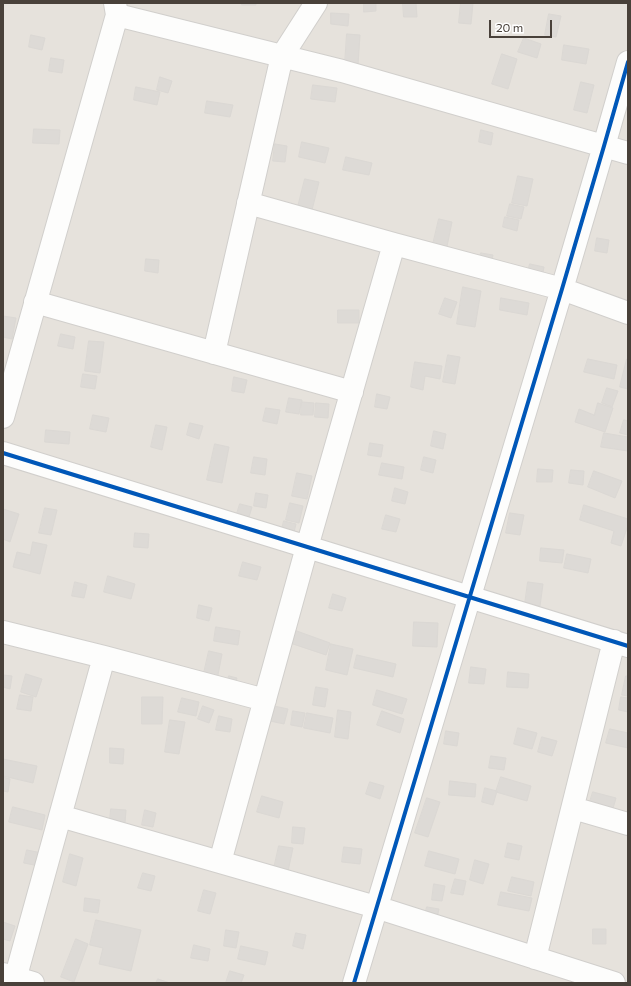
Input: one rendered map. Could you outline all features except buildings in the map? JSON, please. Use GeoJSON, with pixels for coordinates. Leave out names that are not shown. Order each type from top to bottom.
{"type":"FeatureCollection","features":[{"type":"Feature","properties":{"kind":"street"},"geometry":{"type":"LineString","coordinates":[[214,352],[282,56],[316,3]]}},
{"type":"Feature","properties":{"kind":"street"},"geometry":{"type":"LineString","coordinates":[[3,417],[116,9],[282,56],[342,71],[628,153]]}},
{"type":"Feature","properties":{"kind":"street"},"geometry":{"type":"LineString","coordinates":[[354,983],[562,289],[628,62]]}},
{"type":"Feature","properties":{"kind":"street"},"geometry":{"type":"LineString","coordinates":[[248,203],[562,289],[628,313]]}},
{"type":"Feature","properties":{"kind":"street"},"geometry":{"type":"LineString","coordinates":[[220,862],[307,547],[394,244]]}},
{"type":"Feature","properties":{"kind":"street"},"geometry":{"type":"LineString","coordinates":[[35,302],[352,392]]}},
{"type":"Feature","properties":{"kind":"street"},"geometry":{"type":"LineString","coordinates":[[3,453],[469,597],[624,642],[573,808],[535,958]]}},
{"type":"Feature","properties":{"kind":"street"},"geometry":{"type":"LineString","coordinates":[[3,632],[265,700]]}},
{"type":"Feature","properties":{"kind":"street"},"geometry":{"type":"LineString","coordinates":[[16,979],[104,657]]}},
{"type":"Feature","properties":{"kind":"street"},"geometry":{"type":"LineString","coordinates":[[573,808],[628,824]]}},
{"type":"Feature","properties":{"kind":"street"},"geometry":{"type":"LineString","coordinates":[[60,816],[376,907],[614,983]]}},
{"type":"Feature","properties":{"kind":"shaded area"},"geometry":{"type":"Polygon","coordinates":[[[3,3],[628,3],[628,983],[3,983],[3,3]]]}},
{"type":"Feature","properties":{"kind":"cycle path"},"geometry":{"type":"LineString","coordinates":[[354,983],[562,289],[628,62]]}},
{"type":"Feature","properties":{"kind":"cycle path"},"geometry":{"type":"LineString","coordinates":[[3,453],[628,646]]}}]}
